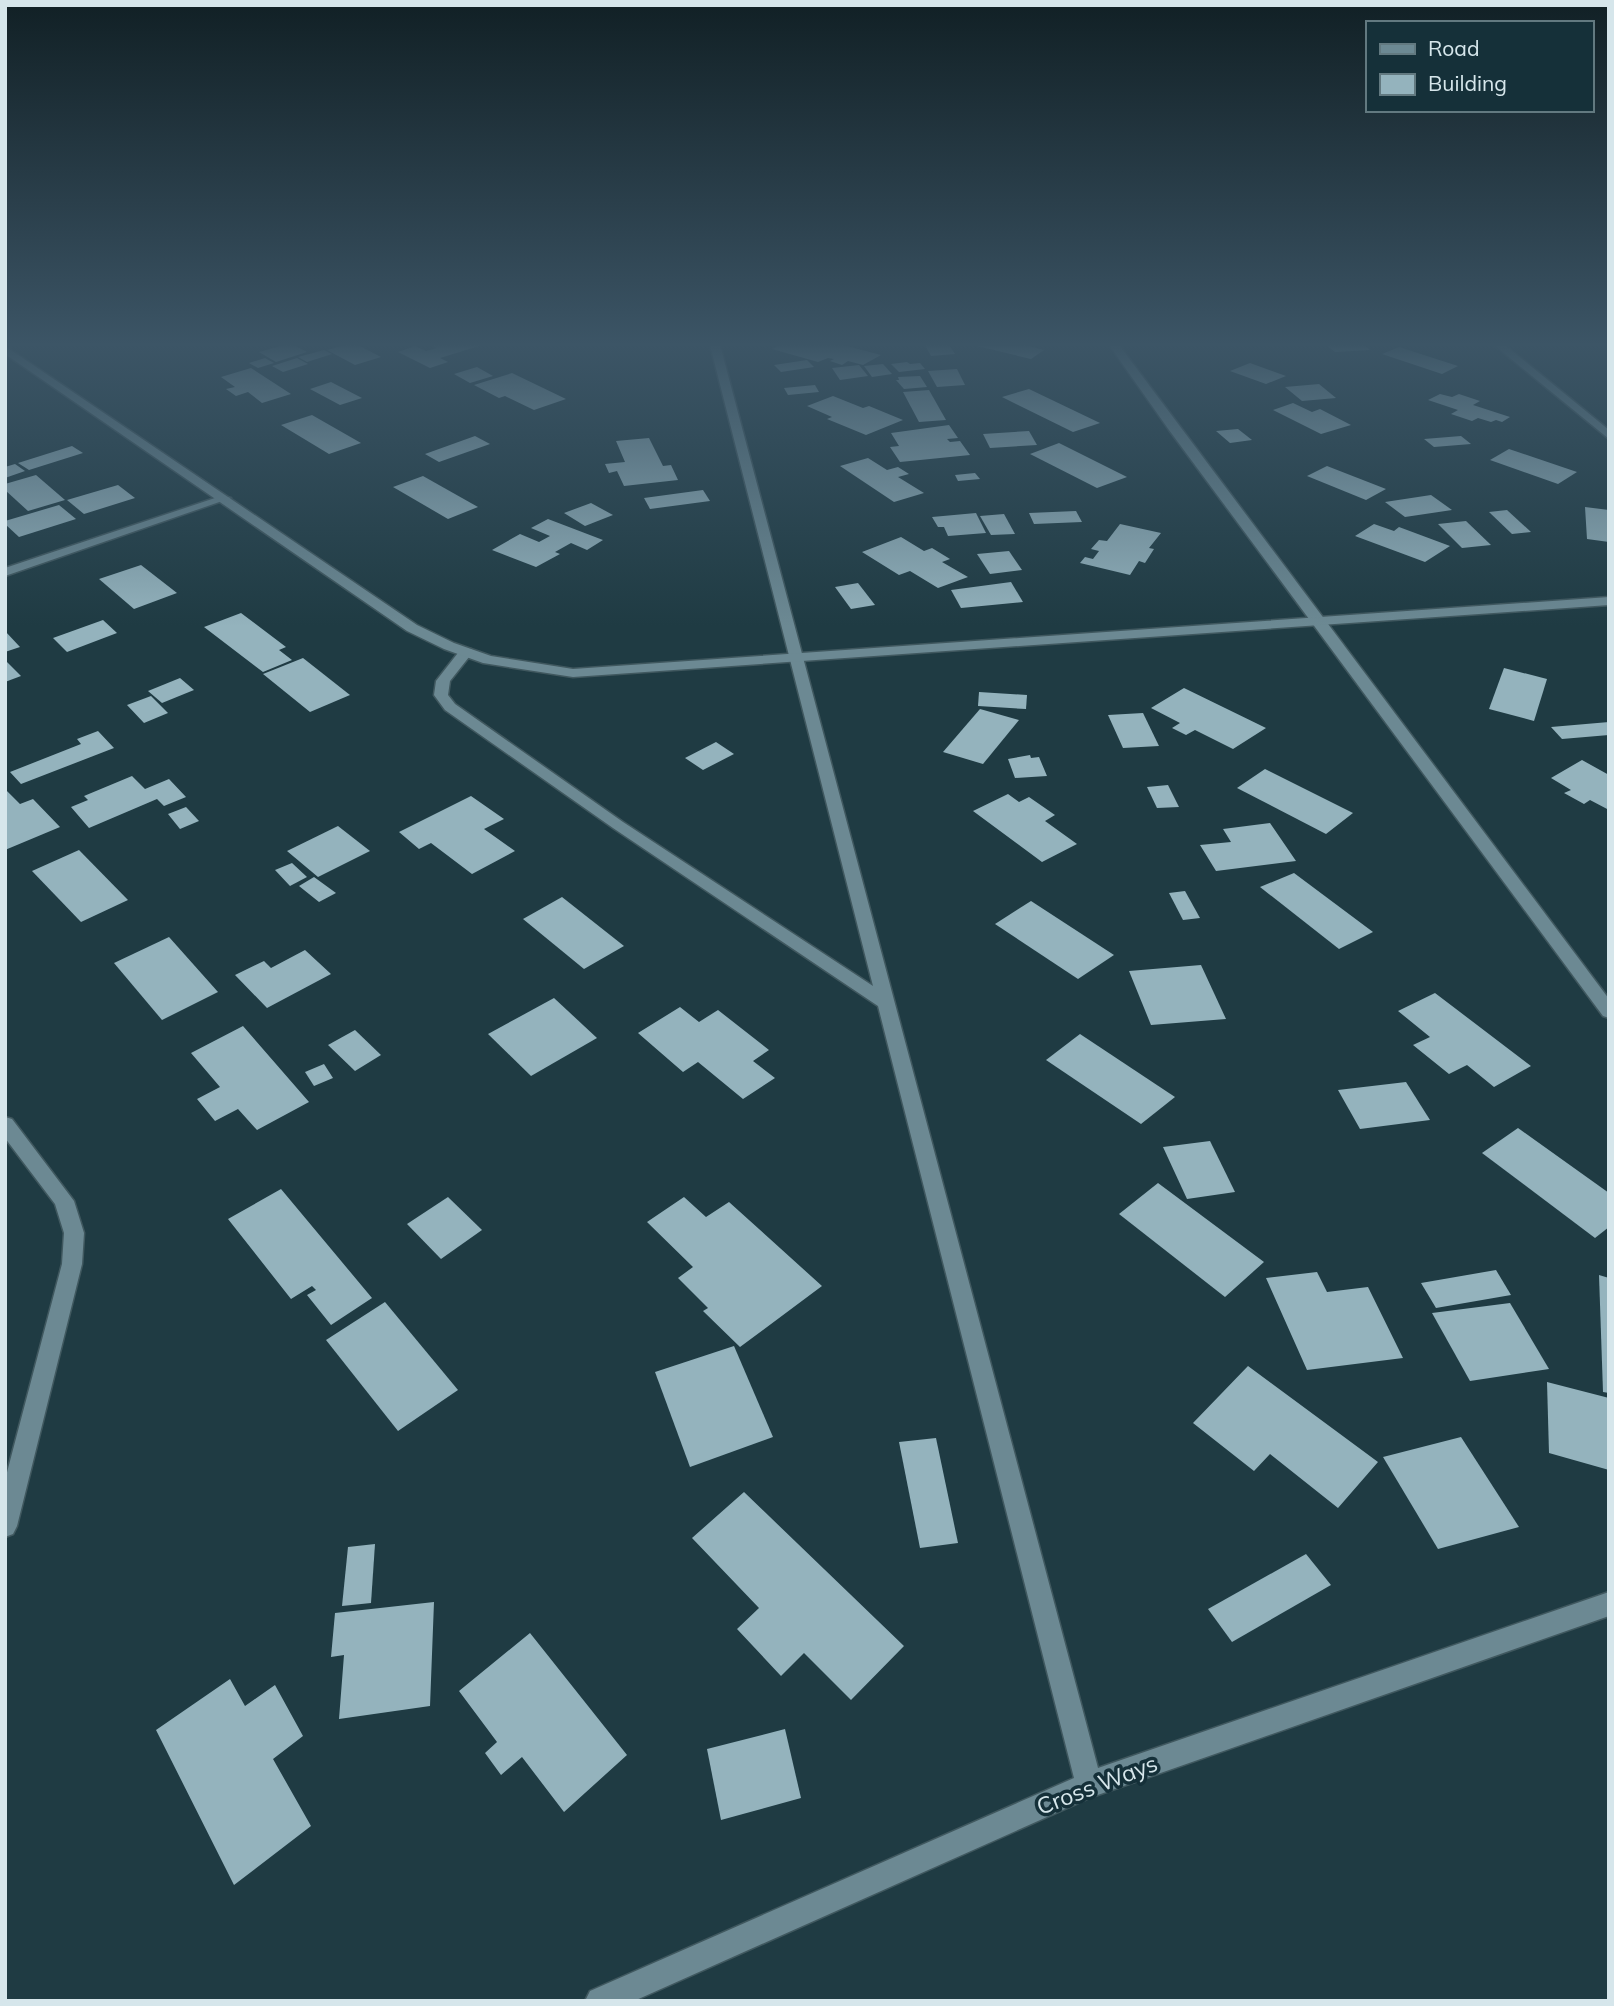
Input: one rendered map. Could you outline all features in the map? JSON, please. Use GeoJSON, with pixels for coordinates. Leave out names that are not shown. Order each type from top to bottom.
{"type":"FeatureCollection","features":[{"type":"Feature","properties":{"kind":"street"},"geometry":{"type":"LineString","coordinates":[[137,439],[412,628],[466,652],[533,669],[573,673],[798,659],[1609,601]]}},
{"type":"Feature","properties":{"kind":"street"},"geometry":{"type":"LineString","coordinates":[[740,439],[1089,1785]]}},
{"type":"Feature","properties":{"kind":"street"},"geometry":{"type":"LineString","coordinates":[[1183,439],[1609,1012]]}},
{"type":"Feature","properties":{"kind":"street"},"geometry":{"type":"LineString","coordinates":[[5,572],[225,498]]}},
{"type":"Feature","properties":{"kind":"street"},"geometry":{"type":"LineString","coordinates":[[466,652],[443,681],[441,695],[450,707],[618,825],[887,1004]]}},
{"type":"Feature","properties":{"kind":"street"},"geometry":{"type":"LineString","coordinates":[[5,1124],[64,1201],[74,1233],[72,1264],[5,1525]]}},
{"type":"Feature","properties":{"kind":"street","name":"Cross Ways"},"geometry":{"type":"LineString","coordinates":[[600,2001],[1089,1785],[1609,1604]]}},
{"type":"Feature","properties":{"kind":"building"},"geometry":{"type":"Polygon","coordinates":[[[304,439],[353,439],[361,443],[329,454],[304,439]]]}},
{"type":"Feature","properties":{"kind":"building"},"geometry":{"type":"Polygon","coordinates":[[[468,439],[480,439],[490,444],[439,462],[425,454],[468,439]]]}},
{"type":"Feature","properties":{"kind":"building"},"geometry":{"type":"Polygon","coordinates":[[[649,439],[663,466],[671,465],[678,480],[624,486],[617,471],[609,473],[605,464],[625,462],[616,441],[649,439]]]}},
{"type":"Feature","properties":{"kind":"building"},"geometry":{"type":"Polygon","coordinates":[[[894,439],[951,439],[947,439],[950,442],[960,441],[970,455],[900,462],[890,447],[899,446],[894,439]]]}},
{"type":"Feature","properties":{"kind":"building"},"geometry":{"type":"Polygon","coordinates":[[[985,439],[1033,439],[1037,445],[990,448],[985,439]]]}},
{"type":"Feature","properties":{"kind":"building"},"geometry":{"type":"Polygon","coordinates":[[[1225,439],[1252,440],[1230,443],[1225,439]]]}},
{"type":"Feature","properties":{"kind":"building"},"geometry":{"type":"Polygon","coordinates":[[[1424,439],[1464,439],[1471,444],[1434,447],[1424,439]]]}},
{"type":"Feature","properties":{"kind":"building"},"geometry":{"type":"Polygon","coordinates":[[[1059,443],[1127,477],[1097,488],[1030,454],[1059,443]]]}},
{"type":"Feature","properties":{"kind":"building"},"geometry":{"type":"Polygon","coordinates":[[[72,446],[83,453],[29,470],[18,463],[72,446]]]}},
{"type":"Feature","properties":{"kind":"building"},"geometry":{"type":"Polygon","coordinates":[[[1509,449],[1577,472],[1558,484],[1490,460],[1509,449]]]}},
{"type":"Feature","properties":{"kind":"building"},"geometry":{"type":"Polygon","coordinates":[[[868,458],[887,470],[898,467],[909,474],[898,477],[924,493],[894,502],[840,466],[868,458]]]}},
{"type":"Feature","properties":{"kind":"building"},"geometry":{"type":"Polygon","coordinates":[[[15,464],[25,471],[5,478],[5,467],[15,464]]]}},
{"type":"Feature","properties":{"kind":"building"},"geometry":{"type":"Polygon","coordinates":[[[1327,466],[1386,489],[1366,500],[1307,476],[1327,466]]]}},
{"type":"Feature","properties":{"kind":"building"},"geometry":{"type":"Polygon","coordinates":[[[975,473],[980,479],[958,481],[955,475],[975,473]]]}},
{"type":"Feature","properties":{"kind":"building"},"geometry":{"type":"Polygon","coordinates":[[[36,475],[65,500],[28,511],[5,490],[5,484],[36,475]]]}},
{"type":"Feature","properties":{"kind":"building"},"geometry":{"type":"Polygon","coordinates":[[[423,476],[478,507],[448,519],[393,487],[423,476]]]}},
{"type":"Feature","properties":{"kind":"building"},"geometry":{"type":"Polygon","coordinates":[[[118,485],[135,498],[84,514],[67,500],[118,485]]]}},
{"type":"Feature","properties":{"kind":"building"},"geometry":{"type":"Polygon","coordinates":[[[703,490],[710,501],[650,509],[644,498],[703,490]]]}},
{"type":"Feature","properties":{"kind":"building"},"geometry":{"type":"Polygon","coordinates":[[[1431,495],[1452,510],[1405,517],[1385,502],[1431,495]]]}},
{"type":"Feature","properties":{"kind":"building"},"geometry":{"type":"Polygon","coordinates":[[[591,503],[613,515],[585,526],[564,513],[591,503]]]}},
{"type":"Feature","properties":{"kind":"building"},"geometry":{"type":"Polygon","coordinates":[[[59,505],[76,519],[19,537],[5,524],[5,521],[59,505]]]}},
{"type":"Feature","properties":{"kind":"building"},"geometry":{"type":"Polygon","coordinates":[[[1585,507],[1609,510],[1609,542],[1587,539],[1585,507]]]}},
{"type":"Feature","properties":{"kind":"building"},"geometry":{"type":"Polygon","coordinates":[[[1507,510],[1531,532],[1512,534],[1489,512],[1507,510]]]}},
{"type":"Feature","properties":{"kind":"building"},"geometry":{"type":"Polygon","coordinates":[[[1076,511],[1082,522],[1034,524],[1029,513],[1076,511]]]}},
{"type":"Feature","properties":{"kind":"building"},"geometry":{"type":"Polygon","coordinates":[[[976,513],[986,533],[948,536],[944,527],[938,527],[932,517],[976,513]]]}},
{"type":"Feature","properties":{"kind":"building"},"geometry":{"type":"Polygon","coordinates":[[[1004,514],[1015,534],[991,535],[980,516],[1004,514]]]}},
{"type":"Feature","properties":{"kind":"building"},"geometry":{"type":"Polygon","coordinates":[[[548,519],[603,540],[587,550],[571,543],[555,552],[560,554],[536,567],[492,550],[520,534],[539,542],[550,536],[531,528],[548,519]]]}},
{"type":"Feature","properties":{"kind":"building"},"geometry":{"type":"Polygon","coordinates":[[[1466,521],[1491,545],[1462,548],[1438,524],[1466,521]]]}},
{"type":"Feature","properties":{"kind":"building"},"geometry":{"type":"Polygon","coordinates":[[[1120,524],[1161,533],[1149,548],[1154,549],[1145,563],[1139,561],[1130,575],[1080,563],[1085,557],[1093,559],[1099,551],[1091,549],[1099,540],[1107,541],[1120,524]]]}},
{"type":"Feature","properties":{"kind":"building"},"geometry":{"type":"Polygon","coordinates":[[[1374,524],[1394,531],[1399,527],[1450,546],[1425,562],[1355,536],[1374,524]]]}},
{"type":"Feature","properties":{"kind":"building"},"geometry":{"type":"Polygon","coordinates":[[[901,537],[924,551],[932,548],[950,559],[942,562],[968,577],[938,588],[910,571],[899,575],[862,552],[901,537]]]}},
{"type":"Feature","properties":{"kind":"building"},"geometry":{"type":"Polygon","coordinates":[[[1009,551],[1022,570],[990,574],[977,554],[1009,551]]]}},
{"type":"Feature","properties":{"kind":"building"},"geometry":{"type":"Polygon","coordinates":[[[141,565],[177,593],[134,609],[99,579],[141,565]]]}},
{"type":"Feature","properties":{"kind":"building"},"geometry":{"type":"Polygon","coordinates":[[[1011,582],[1023,602],[961,608],[951,590],[1011,582]]]}},
{"type":"Feature","properties":{"kind":"building"},"geometry":{"type":"Polygon","coordinates":[[[858,583],[875,605],[851,609],[835,587],[858,583]]]}},
{"type":"Feature","properties":{"kind":"building"},"geometry":{"type":"Polygon","coordinates":[[[241,613],[286,647],[279,650],[292,660],[263,672],[204,627],[241,613]]]}},
{"type":"Feature","properties":{"kind":"building"},"geometry":{"type":"Polygon","coordinates":[[[103,620],[117,633],[67,652],[53,638],[103,620]]]}},
{"type":"Feature","properties":{"kind":"building"},"geometry":{"type":"Polygon","coordinates":[[[5,631],[20,647],[5,652],[5,631]]]}},
{"type":"Feature","properties":{"kind":"building"},"geometry":{"type":"Polygon","coordinates":[[[303,658],[350,695],[310,712],[263,674],[303,658]]]}},
{"type":"Feature","properties":{"kind":"building"},"geometry":{"type":"Polygon","coordinates":[[[5,660],[21,676],[5,682],[5,660]]]}},
{"type":"Feature","properties":{"kind":"building"},"geometry":{"type":"Polygon","coordinates":[[[1504,668],[1547,679],[1534,721],[1489,709],[1504,668]]]}},
{"type":"Feature","properties":{"kind":"building"},"geometry":{"type":"Polygon","coordinates":[[[180,678],[194,690],[162,703],[148,691],[180,678]]]}},
{"type":"Feature","properties":{"kind":"building"},"geometry":{"type":"Polygon","coordinates":[[[1184,688],[1266,728],[1233,749],[1195,730],[1186,735],[1172,728],[1180,723],[1151,708],[1184,688]]]}},
{"type":"Feature","properties":{"kind":"building"},"geometry":{"type":"Polygon","coordinates":[[[979,692],[1027,695],[1026,709],[978,706],[979,692]]]}},
{"type":"Feature","properties":{"kind":"building"},"geometry":{"type":"Polygon","coordinates":[[[151,696],[168,713],[144,723],[127,705],[151,696]]]}},
{"type":"Feature","properties":{"kind":"building"},"geometry":{"type":"Polygon","coordinates":[[[980,709],[1019,720],[983,764],[943,752],[980,709]]]}},
{"type":"Feature","properties":{"kind":"building"},"geometry":{"type":"Polygon","coordinates":[[[1143,713],[1159,746],[1123,748],[1108,715],[1143,713]]]}},
{"type":"Feature","properties":{"kind":"building"},"geometry":{"type":"Polygon","coordinates":[[[1609,722],[1609,735],[1562,739],[1551,727],[1609,722]]]}},
{"type":"Feature","properties":{"kind":"building"},"geometry":{"type":"Polygon","coordinates":[[[98,731],[114,748],[21,784],[10,772],[81,744],[77,739],[98,731]]]}},
{"type":"Feature","properties":{"kind":"building"},"geometry":{"type":"Polygon","coordinates":[[[716,742],[734,754],[703,770],[685,758],[716,742]]]}},
{"type":"Feature","properties":{"kind":"building"},"geometry":{"type":"Polygon","coordinates":[[[1030,755],[1031,758],[1039,757],[1047,776],[1015,778],[1008,759],[1030,755]]]}},
{"type":"Feature","properties":{"kind":"building"},"geometry":{"type":"Polygon","coordinates":[[[1582,760],[1609,775],[1609,810],[1590,800],[1584,804],[1564,793],[1571,790],[1551,778],[1582,760]]]}},
{"type":"Feature","properties":{"kind":"building"},"geometry":{"type":"Polygon","coordinates":[[[1265,769],[1353,813],[1326,834],[1237,788],[1265,769]]]}},
{"type":"Feature","properties":{"kind":"building"},"geometry":{"type":"Polygon","coordinates":[[[132,776],[145,789],[169,779],[186,797],[164,806],[157,799],[89,828],[71,807],[88,800],[84,796],[132,776]]]}},
{"type":"Feature","properties":{"kind":"building"},"geometry":{"type":"Polygon","coordinates":[[[1168,785],[1179,807],[1157,808],[1147,787],[1168,785]]]}},
{"type":"Feature","properties":{"kind":"building"},"geometry":{"type":"Polygon","coordinates":[[[5,789],[20,804],[33,799],[60,827],[5,850],[5,789]]]}},
{"type":"Feature","properties":{"kind":"building"},"geometry":{"type":"Polygon","coordinates":[[[1008,794],[1019,802],[1029,797],[1055,815],[1045,821],[1077,844],[1042,862],[973,811],[1008,794]]]}},
{"type":"Feature","properties":{"kind":"building"},"geometry":{"type":"Polygon","coordinates":[[[471,796],[504,819],[484,829],[515,851],[472,874],[431,843],[419,849],[399,832],[471,796]]]}},
{"type":"Feature","properties":{"kind":"building"},"geometry":{"type":"Polygon","coordinates":[[[186,807],[199,821],[180,829],[168,814],[186,807]]]}},
{"type":"Feature","properties":{"kind":"building"},"geometry":{"type":"Polygon","coordinates":[[[1270,823],[1296,861],[1216,871],[1200,845],[1231,842],[1223,829],[1270,823]]]}},
{"type":"Feature","properties":{"kind":"building"},"geometry":{"type":"Polygon","coordinates":[[[338,826],[370,851],[318,877],[287,851],[338,826]]]}},
{"type":"Feature","properties":{"kind":"building"},"geometry":{"type":"Polygon","coordinates":[[[79,850],[128,900],[81,922],[32,871],[79,850]]]}},
{"type":"Feature","properties":{"kind":"building"},"geometry":{"type":"Polygon","coordinates":[[[292,863],[307,877],[290,886],[275,870],[292,863]]]}},
{"type":"Feature","properties":{"kind":"building"},"geometry":{"type":"Polygon","coordinates":[[[1294,873],[1373,932],[1339,949],[1260,887],[1294,873]]]}},
{"type":"Feature","properties":{"kind":"building"},"geometry":{"type":"Polygon","coordinates":[[[314,877],[336,893],[319,902],[299,886],[314,877]]]}},
{"type":"Feature","properties":{"kind":"building"},"geometry":{"type":"Polygon","coordinates":[[[1185,891],[1200,918],[1183,920],[1169,893],[1185,891]]]}},
{"type":"Feature","properties":{"kind":"building"},"geometry":{"type":"Polygon","coordinates":[[[562,897],[624,946],[584,969],[523,919],[562,897]]]}},
{"type":"Feature","properties":{"kind":"building"},"geometry":{"type":"Polygon","coordinates":[[[1031,901],[1114,955],[1078,979],[995,924],[1031,901]]]}},
{"type":"Feature","properties":{"kind":"building"},"geometry":{"type":"Polygon","coordinates":[[[169,937],[218,992],[162,1020],[114,963],[169,937]]]}},
{"type":"Feature","properties":{"kind":"building"},"geometry":{"type":"Polygon","coordinates":[[[305,950],[331,974],[267,1008],[235,975],[264,961],[271,968],[305,950]]]}},
{"type":"Feature","properties":{"kind":"building"},"geometry":{"type":"Polygon","coordinates":[[[1201,965],[1226,1019],[1151,1025],[1129,971],[1201,965]]]}},
{"type":"Feature","properties":{"kind":"building"},"geometry":{"type":"Polygon","coordinates":[[[1435,993],[1531,1066],[1494,1087],[1467,1065],[1449,1074],[1413,1045],[1430,1037],[1398,1011],[1435,993]]]}},
{"type":"Feature","properties":{"kind":"building"},"geometry":{"type":"Polygon","coordinates":[[[554,998],[597,1038],[531,1076],[488,1034],[554,998]]]}},
{"type":"Feature","properties":{"kind":"building"},"geometry":{"type":"Polygon","coordinates":[[[680,1007],[699,1022],[718,1010],[769,1050],[753,1061],[775,1078],[743,1099],[698,1062],[683,1072],[638,1033],[680,1007]]]}},
{"type":"Feature","properties":{"kind":"building"},"geometry":{"type":"Polygon","coordinates":[[[243,1026],[309,1102],[257,1130],[238,1109],[215,1121],[197,1099],[220,1087],[191,1053],[243,1026]]]}},
{"type":"Feature","properties":{"kind":"building"},"geometry":{"type":"Polygon","coordinates":[[[355,1030],[381,1055],[355,1071],[328,1045],[355,1030]]]}},
{"type":"Feature","properties":{"kind":"building"},"geometry":{"type":"Polygon","coordinates":[[[1080,1034],[1175,1097],[1141,1124],[1046,1060],[1080,1034]]]}},
{"type":"Feature","properties":{"kind":"building"},"geometry":{"type":"Polygon","coordinates":[[[324,1064],[333,1078],[314,1086],[305,1072],[324,1064]]]}},
{"type":"Feature","properties":{"kind":"building"},"geometry":{"type":"Polygon","coordinates":[[[1406,1082],[1430,1120],[1360,1129],[1338,1090],[1406,1082]]]}},
{"type":"Feature","properties":{"kind":"building"},"geometry":{"type":"Polygon","coordinates":[[[1518,1128],[1609,1193],[1609,1227],[1595,1238],[1482,1153],[1518,1128]]]}},
{"type":"Feature","properties":{"kind":"building"},"geometry":{"type":"Polygon","coordinates":[[[1210,1141],[1235,1192],[1187,1199],[1163,1147],[1210,1141]]]}},
{"type":"Feature","properties":{"kind":"building"},"geometry":{"type":"Polygon","coordinates":[[[1158,1183],[1264,1262],[1225,1297],[1119,1214],[1158,1183]]]}},
{"type":"Feature","properties":{"kind":"building"},"geometry":{"type":"Polygon","coordinates":[[[281,1189],[372,1298],[331,1325],[307,1295],[316,1290],[312,1286],[291,1299],[228,1219],[281,1189]]]}},
{"type":"Feature","properties":{"kind":"building"},"geometry":{"type":"Polygon","coordinates":[[[448,1197],[482,1230],[441,1259],[407,1224],[448,1197]]]}},
{"type":"Feature","properties":{"kind":"building"},"geometry":{"type":"Polygon","coordinates":[[[684,1197],[706,1217],[729,1202],[822,1286],[740,1347],[703,1311],[708,1308],[678,1278],[693,1267],[647,1222],[684,1197]]]}},
{"type":"Feature","properties":{"kind":"building"},"geometry":{"type":"Polygon","coordinates":[[[1496,1270],[1511,1295],[1436,1308],[1421,1283],[1496,1270]]]}},
{"type":"Feature","properties":{"kind":"building"},"geometry":{"type":"Polygon","coordinates":[[[1317,1272],[1327,1292],[1368,1287],[1403,1358],[1307,1370],[1266,1278],[1317,1272]]]}},
{"type":"Feature","properties":{"kind":"building"},"geometry":{"type":"Polygon","coordinates":[[[1599,1275],[1609,1278],[1609,1393],[1603,1392],[1599,1275]]]}},
{"type":"Feature","properties":{"kind":"building"},"geometry":{"type":"Polygon","coordinates":[[[385,1302],[458,1390],[398,1431],[326,1340],[385,1302]]]}},
{"type":"Feature","properties":{"kind":"building"},"geometry":{"type":"Polygon","coordinates":[[[1510,1303],[1549,1369],[1470,1381],[1432,1313],[1510,1303]]]}},
{"type":"Feature","properties":{"kind":"building"},"geometry":{"type":"Polygon","coordinates":[[[734,1346],[773,1437],[690,1467],[655,1372],[734,1346]]]}},
{"type":"Feature","properties":{"kind":"building"},"geometry":{"type":"Polygon","coordinates":[[[1248,1366],[1378,1462],[1338,1508],[1270,1454],[1254,1471],[1193,1423],[1248,1366]]]}},
{"type":"Feature","properties":{"kind":"building"},"geometry":{"type":"Polygon","coordinates":[[[1547,1382],[1609,1398],[1609,1470],[1549,1453],[1547,1382]]]}},
{"type":"Feature","properties":{"kind":"building"},"geometry":{"type":"Polygon","coordinates":[[[1461,1437],[1519,1527],[1438,1549],[1383,1457],[1461,1437]]]}},
{"type":"Feature","properties":{"kind":"building"},"geometry":{"type":"Polygon","coordinates":[[[936,1438],[958,1543],[920,1548],[899,1442],[936,1438]]]}},
{"type":"Feature","properties":{"kind":"building"},"geometry":{"type":"Polygon","coordinates":[[[744,1492],[904,1646],[851,1700],[804,1653],[781,1676],[737,1629],[759,1608],[692,1538],[744,1492]]]}},
{"type":"Feature","properties":{"kind":"building"},"geometry":{"type":"Polygon","coordinates":[[[375,1544],[371,1603],[342,1606],[348,1547],[375,1544]]]}},
{"type":"Feature","properties":{"kind":"building"},"geometry":{"type":"Polygon","coordinates":[[[1306,1554],[1331,1585],[1232,1642],[1208,1609],[1306,1554]]]}},
{"type":"Feature","properties":{"kind":"building"},"geometry":{"type":"Polygon","coordinates":[[[434,1602],[430,1706],[339,1719],[344,1655],[331,1657],[335,1613],[434,1602]]]}},
{"type":"Feature","properties":{"kind":"building"},"geometry":{"type":"Polygon","coordinates":[[[530,1633],[627,1755],[564,1812],[522,1757],[501,1775],[485,1753],[497,1742],[459,1691],[530,1633]]]}},
{"type":"Feature","properties":{"kind":"building"},"geometry":{"type":"Polygon","coordinates":[[[230,1679],[245,1706],[275,1685],[303,1736],[273,1759],[311,1826],[234,1885],[156,1730],[230,1679]]]}},
{"type":"Feature","properties":{"kind":"building"},"geometry":{"type":"Polygon","coordinates":[[[785,1729],[801,1798],[721,1820],[707,1749],[785,1729]]]}}]}
